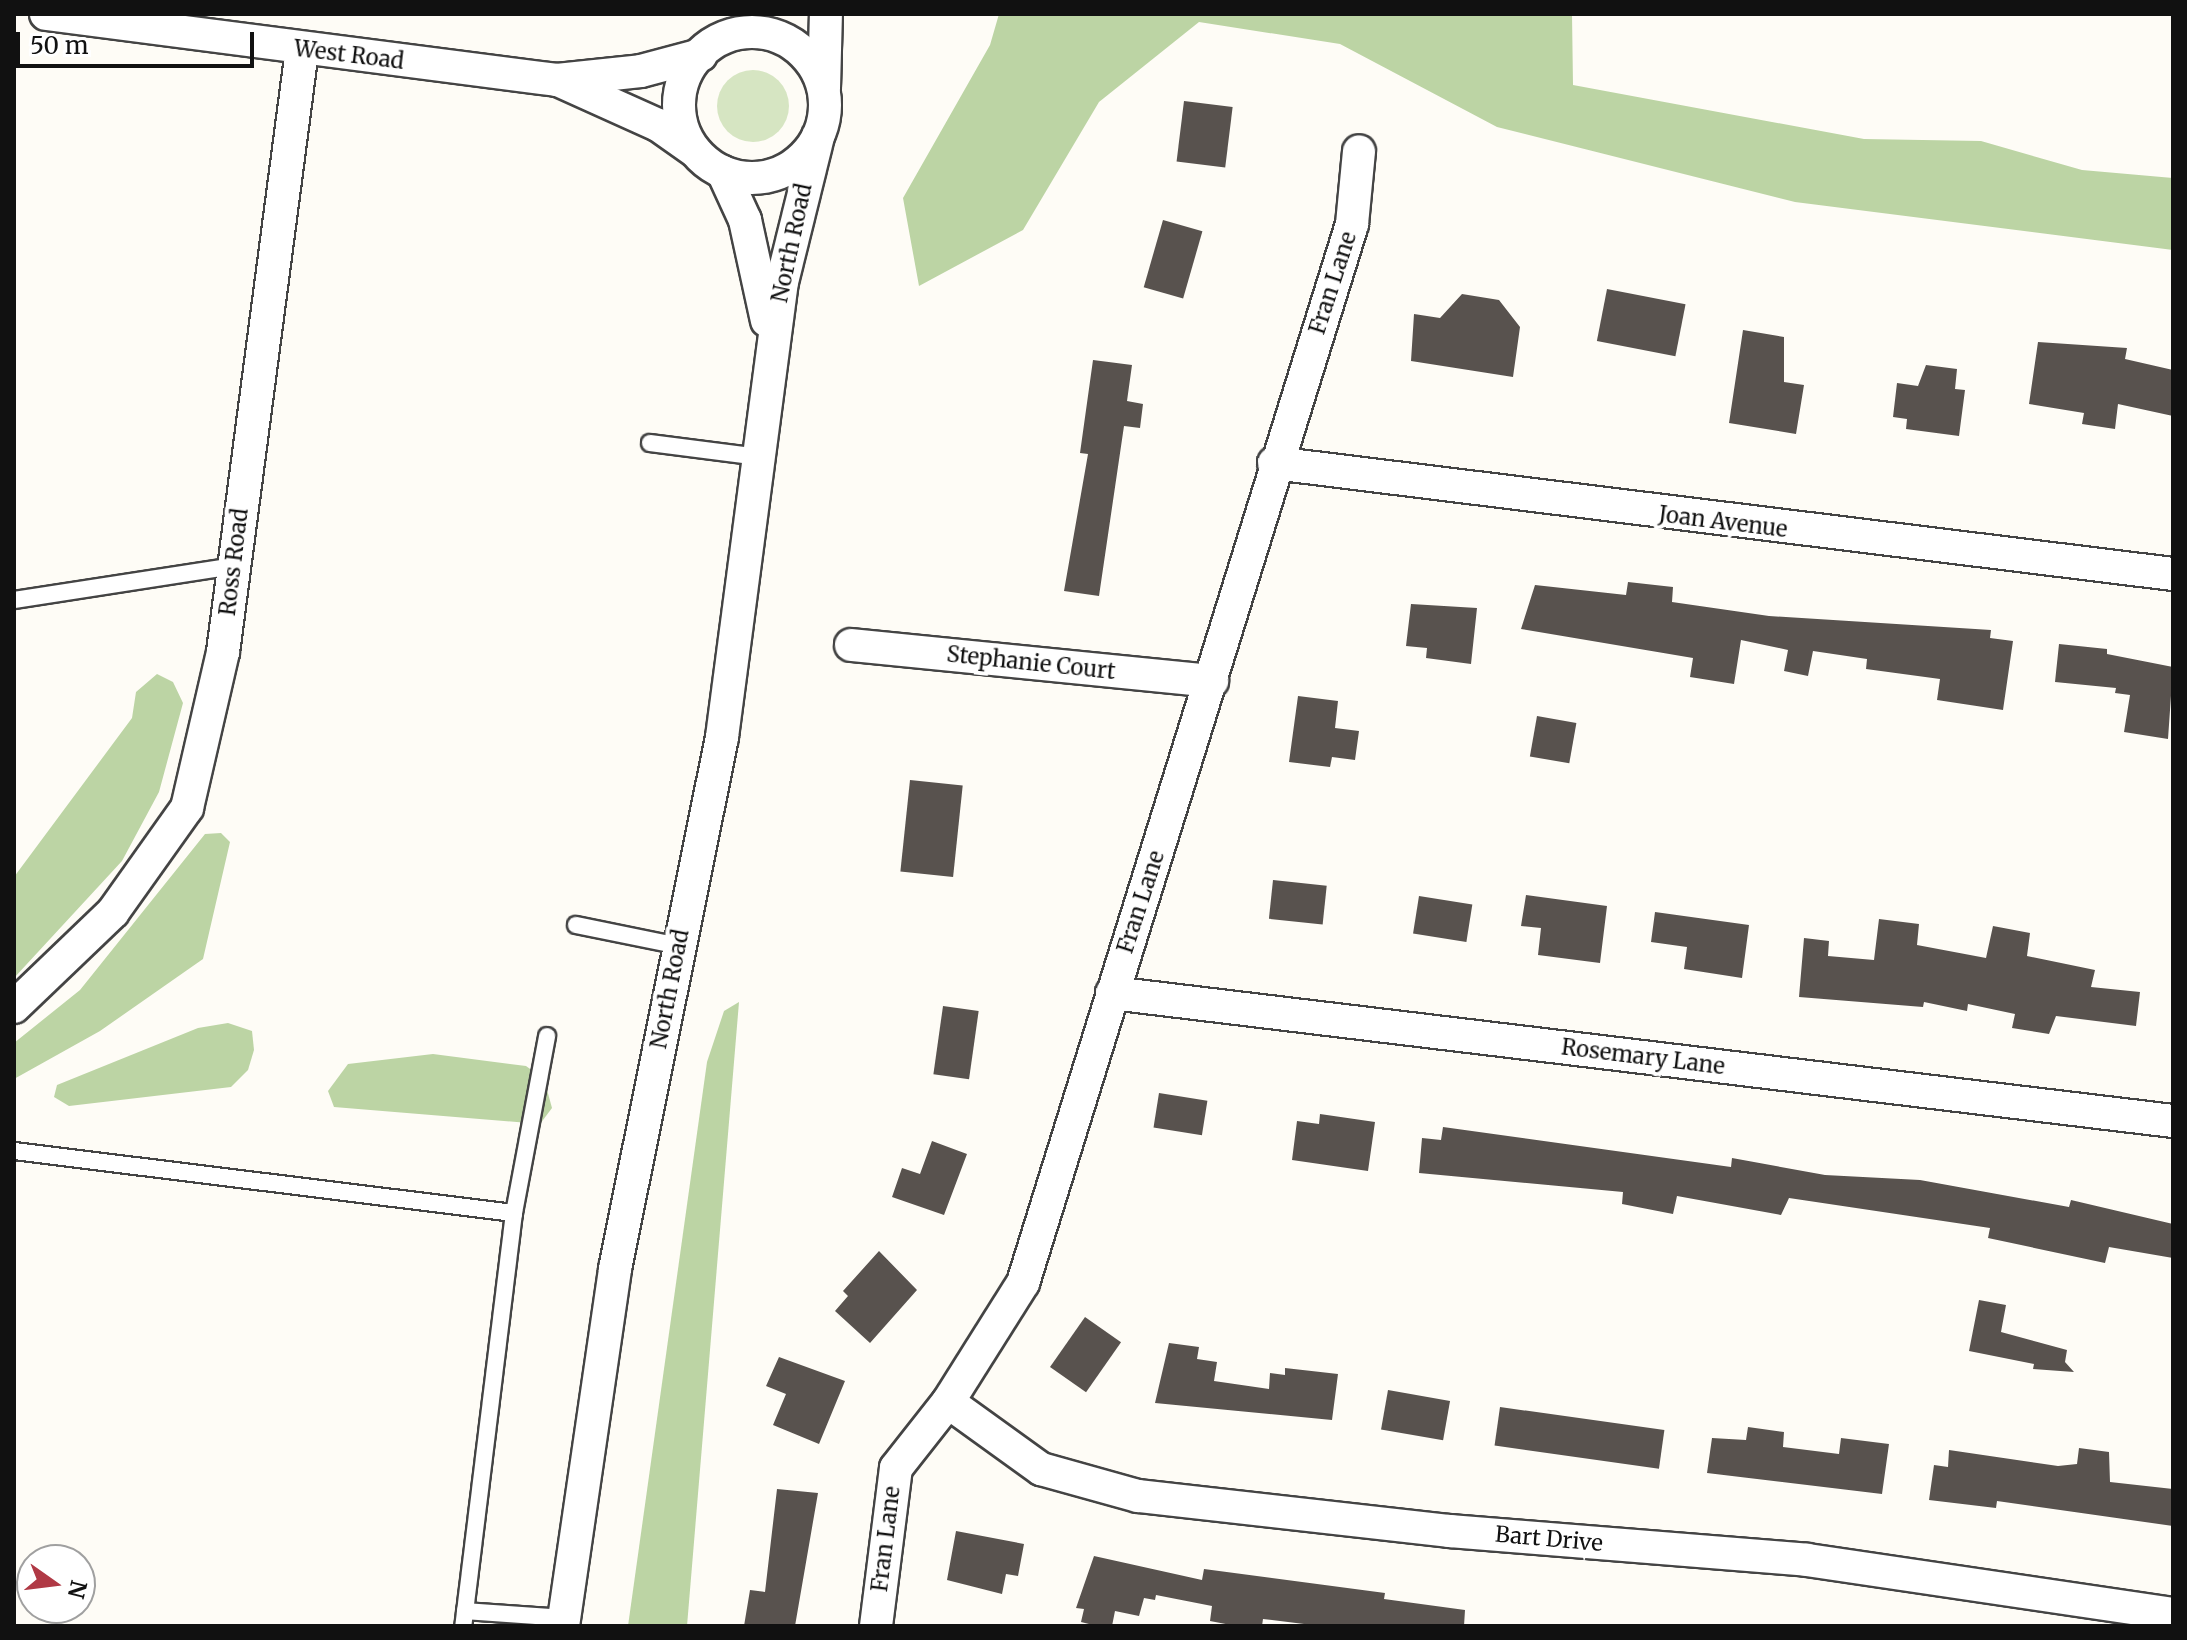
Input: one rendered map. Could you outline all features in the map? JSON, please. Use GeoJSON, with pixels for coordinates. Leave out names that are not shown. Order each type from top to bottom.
{"type":"FeatureCollection","features":[{"type":"Feature","properties":{"kind":"street","name":"West Road"},"geometry":{"type":"LineString","coordinates":[[46,14],[302,50],[557,80],[641,71],[701,55]]}},
{"type":"Feature","properties":{"kind":"street"},"geometry":{"type":"LineString","coordinates":[[754,14],[730,36],[701,55],[683,81],[679,105],[695,151],[723,172],[761,178],[785,171],[818,136],[824,95],[826,14]]}},
{"type":"Feature","properties":{"kind":"street"},"geometry":{"type":"LineString","coordinates":[[730,36],[768,34],[788,41],[817,71],[824,95]]}},
{"type":"Feature","properties":{"kind":"street","name":"Ross Road"},"geometry":{"type":"LineString","coordinates":[[14,1007],[113,912],[187,808],[223,652],[302,50]]}},
{"type":"Feature","properties":{"kind":"street","name":"West Road"},"geometry":{"type":"LineString","coordinates":[[557,80],[658,125],[695,151]]}},
{"type":"Feature","properties":{"kind":"street","name":"North Road"},"geometry":{"type":"LineString","coordinates":[[564,1622],[615,1269],[722,737],[772,351],[791,232],[818,136]]}},
{"type":"Feature","properties":{"kind":"street","name":"Fran Lane"},"geometry":{"type":"LineString","coordinates":[[876,1626],[896,1468],[948,1402],[1023,1283],[1212,681],[1274,463],[1352,224],[1359,151]]}},
{"type":"Feature","properties":{"kind":"street","name":"North Road"},"geometry":{"type":"LineString","coordinates":[[723,172],[754,251],[772,351]]}},
{"type":"Feature","properties":{"kind":"street","name":"Joan Avenue"},"geometry":{"type":"LineString","coordinates":[[1274,463],[2173,574]]}},
{"type":"Feature","properties":{"kind":"street","name":"Stephanie Court"},"geometry":{"type":"LineString","coordinates":[[851,645],[1212,681]]}},
{"type":"Feature","properties":{"kind":"street","name":"Rosemary Lane"},"geometry":{"type":"LineString","coordinates":[[1112,993],[2173,1121]]}},
{"type":"Feature","properties":{"kind":"street","name":"Bart Drive"},"geometry":{"type":"LineString","coordinates":[[948,1402],[1041,1469],[1138,1496],[1450,1531],[1807,1560],[2173,1614]]}},
{"type":"Feature","properties":{"kind":"lane"},"geometry":{"type":"LineString","coordinates":[[650,443],[759,457]]}},
{"type":"Feature","properties":{"kind":"lane"},"geometry":{"type":"LineString","coordinates":[[14,600],[233,566]]}},
{"type":"Feature","properties":{"kind":"lane"},"geometry":{"type":"LineString","coordinates":[[576,925],[679,946]]}},
{"type":"Feature","properties":{"kind":"lane"},"geometry":{"type":"LineString","coordinates":[[547,1036],[514,1213],[464,1618],[564,1622]]}},
{"type":"Feature","properties":{"kind":"lane"},"geometry":{"type":"LineString","coordinates":[[14,1151],[514,1213]]}},
{"type":"Feature","properties":{"kind":"green space"},"geometry":{"type":"Polygon","coordinates":[[[999,14],[1572,14],[1573,85],[1864,139],[1981,141],[2082,170],[2173,178],[2173,250],[1795,202],[1497,127],[1340,44],[1199,22],[1099,102],[1023,230],[919,286],[903,198],[990,45],[999,14]]]}},
{"type":"Feature","properties":{"kind":"green space"},"geometry":{"type":"Polygon","coordinates":[[[753,70],[773,76],[783,86],[789,106],[783,126],[773,136],[753,142],[733,136],[723,126],[717,106],[723,86],[733,76],[753,70]]]}},
{"type":"Feature","properties":{"kind":"green space"},"geometry":{"type":"Polygon","coordinates":[[[157,674],[173,682],[183,703],[159,792],[122,861],[14,978],[14,877],[132,718],[136,692],[157,674]]]}},
{"type":"Feature","properties":{"kind":"green space"},"geometry":{"type":"Polygon","coordinates":[[[221,833],[230,842],[203,959],[100,1031],[14,1079],[14,1043],[80,990],[205,834],[221,833]]]}},
{"type":"Feature","properties":{"kind":"green space"},"geometry":{"type":"Polygon","coordinates":[[[739,1002],[687,1626],[628,1626],[707,1062],[724,1011],[739,1002]]]}},
{"type":"Feature","properties":{"kind":"green space"},"geometry":{"type":"Polygon","coordinates":[[[228,1023],[252,1031],[254,1050],[248,1070],[231,1087],[69,1106],[54,1097],[57,1085],[198,1028],[228,1023]]]}},
{"type":"Feature","properties":{"kind":"green space"},"geometry":{"type":"Polygon","coordinates":[[[433,1054],[526,1066],[544,1079],[552,1108],[540,1124],[334,1107],[328,1091],[348,1064],[433,1054]]]}},
{"type":"Feature","properties":{"kind":"building"},"geometry":{"type":"Polygon","coordinates":[[[1184,101],[1233,107],[1225,168],[1177,162],[1184,101]]]}},
{"type":"Feature","properties":{"kind":"building"},"geometry":{"type":"Polygon","coordinates":[[[1163,220],[1202,231],[1183,299],[1144,287],[1163,220]]]}},
{"type":"Feature","properties":{"kind":"building"},"geometry":{"type":"Polygon","coordinates":[[[1607,289],[1686,304],[1675,356],[1597,341],[1607,289]]]}},
{"type":"Feature","properties":{"kind":"building"},"geometry":{"type":"Polygon","coordinates":[[[1462,294],[1499,300],[1520,327],[1513,377],[1411,361],[1414,314],[1440,318],[1462,294]]]}},
{"type":"Feature","properties":{"kind":"building"},"geometry":{"type":"Polygon","coordinates":[[[1743,330],[1784,337],[1784,382],[1804,385],[1796,434],[1729,423],[1743,330]]]}},
{"type":"Feature","properties":{"kind":"building"},"geometry":{"type":"Polygon","coordinates":[[[2038,342],[2127,348],[2125,359],[2173,370],[2173,416],[2118,404],[2115,429],[2082,424],[2084,413],[2029,404],[2038,342]]]}},
{"type":"Feature","properties":{"kind":"building"},"geometry":{"type":"Polygon","coordinates":[[[1093,360],[1132,365],[1127,401],[1143,404],[1140,428],[1124,426],[1099,596],[1064,591],[1088,454],[1080,453],[1093,360]]]}},
{"type":"Feature","properties":{"kind":"building"},"geometry":{"type":"Polygon","coordinates":[[[1926,365],[1957,369],[1955,389],[1965,390],[1959,436],[1906,429],[1907,419],[1893,417],[1897,383],[1918,386],[1926,365]]]}},
{"type":"Feature","properties":{"kind":"building"},"geometry":{"type":"Polygon","coordinates":[[[1628,582],[1673,587],[1672,602],[1769,616],[1991,630],[1990,638],[2013,641],[2003,710],[1937,700],[1940,679],[1866,669],[1867,659],[1813,651],[1808,676],[1784,671],[1788,650],[1741,640],[1734,684],[1690,677],[1693,658],[1521,629],[1535,585],[1626,595],[1628,582]]]}},
{"type":"Feature","properties":{"kind":"building"},"geometry":{"type":"Polygon","coordinates":[[[1411,604],[1477,608],[1471,664],[1426,658],[1427,648],[1406,646],[1411,604]]]}},
{"type":"Feature","properties":{"kind":"building"},"geometry":{"type":"Polygon","coordinates":[[[2059,644],[2107,649],[2107,654],[2173,667],[2168,739],[2124,732],[2130,695],[2115,693],[2116,688],[2055,682],[2059,644]]]}},
{"type":"Feature","properties":{"kind":"building"},"geometry":{"type":"Polygon","coordinates":[[[1298,696],[1338,701],[1335,728],[1359,731],[1355,760],[1332,757],[1330,767],[1289,762],[1298,696]]]}},
{"type":"Feature","properties":{"kind":"building"},"geometry":{"type":"Polygon","coordinates":[[[1537,716],[1576,723],[1569,763],[1530,756],[1537,716]]]}},
{"type":"Feature","properties":{"kind":"building"},"geometry":{"type":"Polygon","coordinates":[[[910,780],[963,786],[953,877],[900,871],[910,780]]]}},
{"type":"Feature","properties":{"kind":"building"},"geometry":{"type":"Polygon","coordinates":[[[1273,880],[1327,886],[1323,924],[1269,919],[1273,880]]]}},
{"type":"Feature","properties":{"kind":"building"},"geometry":{"type":"Polygon","coordinates":[[[1526,895],[1607,906],[1600,963],[1538,955],[1541,928],[1521,926],[1526,895]]]}},
{"type":"Feature","properties":{"kind":"building"},"geometry":{"type":"Polygon","coordinates":[[[1419,896],[1472,904],[1466,942],[1413,934],[1419,896]]]}},
{"type":"Feature","properties":{"kind":"building"},"geometry":{"type":"Polygon","coordinates":[[[1655,912],[1749,925],[1742,978],[1684,969],[1687,947],[1651,942],[1655,912]]]}},
{"type":"Feature","properties":{"kind":"building"},"geometry":{"type":"Polygon","coordinates":[[[1879,919],[1919,924],[1917,945],[1986,958],[1993,926],[2030,933],[2027,956],[2095,970],[2091,987],[2140,992],[2136,1026],[2056,1016],[2049,1034],[2012,1028],[2015,1014],[1968,1004],[1967,1011],[1924,1002],[1923,1007],[1799,997],[1804,938],[1829,941],[1828,956],[1874,960],[1879,919]]]}},
{"type":"Feature","properties":{"kind":"building"},"geometry":{"type":"Polygon","coordinates":[[[943,1006],[979,1011],[969,1079],[933,1074],[943,1006]]]}},
{"type":"Feature","properties":{"kind":"building"},"geometry":{"type":"Polygon","coordinates":[[[1159,1093],[1207,1101],[1202,1135],[1154,1128],[1159,1093]]]}},
{"type":"Feature","properties":{"kind":"building"},"geometry":{"type":"Polygon","coordinates":[[[1320,1114],[1375,1122],[1368,1171],[1292,1160],[1297,1121],[1319,1124],[1320,1114]]]}},
{"type":"Feature","properties":{"kind":"building"},"geometry":{"type":"Polygon","coordinates":[[[1443,1127],[1731,1167],[1732,1158],[1825,1175],[1920,1180],[2069,1207],[2071,1200],[2173,1224],[2173,1258],[2109,1247],[2105,1263],[1988,1238],[1990,1228],[1789,1198],[1781,1215],[1677,1196],[1673,1214],[1622,1204],[1623,1192],[1419,1173],[1422,1138],[1441,1140],[1443,1127]]]}},
{"type":"Feature","properties":{"kind":"building"},"geometry":{"type":"Polygon","coordinates":[[[932,1141],[967,1154],[944,1215],[892,1197],[902,1168],[920,1174],[932,1141]]]}},
{"type":"Feature","properties":{"kind":"building"},"geometry":{"type":"Polygon","coordinates":[[[879,1251],[917,1290],[870,1343],[835,1311],[848,1296],[843,1291],[879,1251]]]}},
{"type":"Feature","properties":{"kind":"building"},"geometry":{"type":"Polygon","coordinates":[[[1979,1300],[2006,1305],[2001,1332],[2067,1350],[2065,1362],[2074,1372],[2033,1369],[2034,1364],[1969,1351],[1979,1300]]]}},
{"type":"Feature","properties":{"kind":"building"},"geometry":{"type":"Polygon","coordinates":[[[1085,1317],[1121,1342],[1086,1392],[1050,1367],[1085,1317]]]}},
{"type":"Feature","properties":{"kind":"building"},"geometry":{"type":"Polygon","coordinates":[[[1169,1343],[1199,1347],[1197,1359],[1217,1362],[1214,1381],[1269,1389],[1270,1373],[1285,1375],[1285,1368],[1338,1374],[1332,1420],[1155,1403],[1169,1343]]]}},
{"type":"Feature","properties":{"kind":"building"},"geometry":{"type":"Polygon","coordinates":[[[779,1357],[845,1381],[819,1444],[773,1425],[786,1394],[766,1386],[779,1357]]]}},
{"type":"Feature","properties":{"kind":"building"},"geometry":{"type":"Polygon","coordinates":[[[1388,1390],[1450,1401],[1443,1440],[1381,1429],[1388,1390]]]}},
{"type":"Feature","properties":{"kind":"building"},"geometry":{"type":"Polygon","coordinates":[[[1500,1407],[1664,1430],[1659,1469],[1495,1446],[1500,1407]]]}},
{"type":"Feature","properties":{"kind":"building"},"geometry":{"type":"Polygon","coordinates":[[[1748,1427],[1784,1432],[1783,1447],[1839,1454],[1841,1438],[1889,1444],[1882,1494],[1707,1473],[1712,1438],[1746,1440],[1748,1427]]]}},
{"type":"Feature","properties":{"kind":"building"},"geometry":{"type":"Polygon","coordinates":[[[2079,1448],[2109,1452],[2110,1482],[2173,1489],[2173,1526],[1997,1501],[1996,1508],[1929,1500],[1934,1465],[1948,1467],[1949,1450],[2058,1466],[2077,1464],[2079,1448]]]}},
{"type":"Feature","properties":{"kind":"building"},"geometry":{"type":"Polygon","coordinates":[[[777,1489],[818,1493],[795,1626],[744,1626],[750,1590],[765,1592],[777,1489]]]}},
{"type":"Feature","properties":{"kind":"building"},"geometry":{"type":"Polygon","coordinates":[[[956,1531],[1024,1544],[1018,1576],[1006,1574],[1002,1594],[947,1580],[956,1531]]]}},
{"type":"Feature","properties":{"kind":"building"},"geometry":{"type":"Polygon","coordinates":[[[1094,1556],[1202,1580],[1204,1569],[1385,1593],[1384,1599],[1465,1610],[1464,1626],[1320,1626],[1263,1619],[1262,1626],[1236,1626],[1210,1621],[1212,1606],[1156,1595],[1155,1600],[1144,1598],[1139,1616],[1115,1611],[1112,1626],[1097,1626],[1081,1622],[1084,1609],[1076,1608],[1094,1556]]]}}]}
